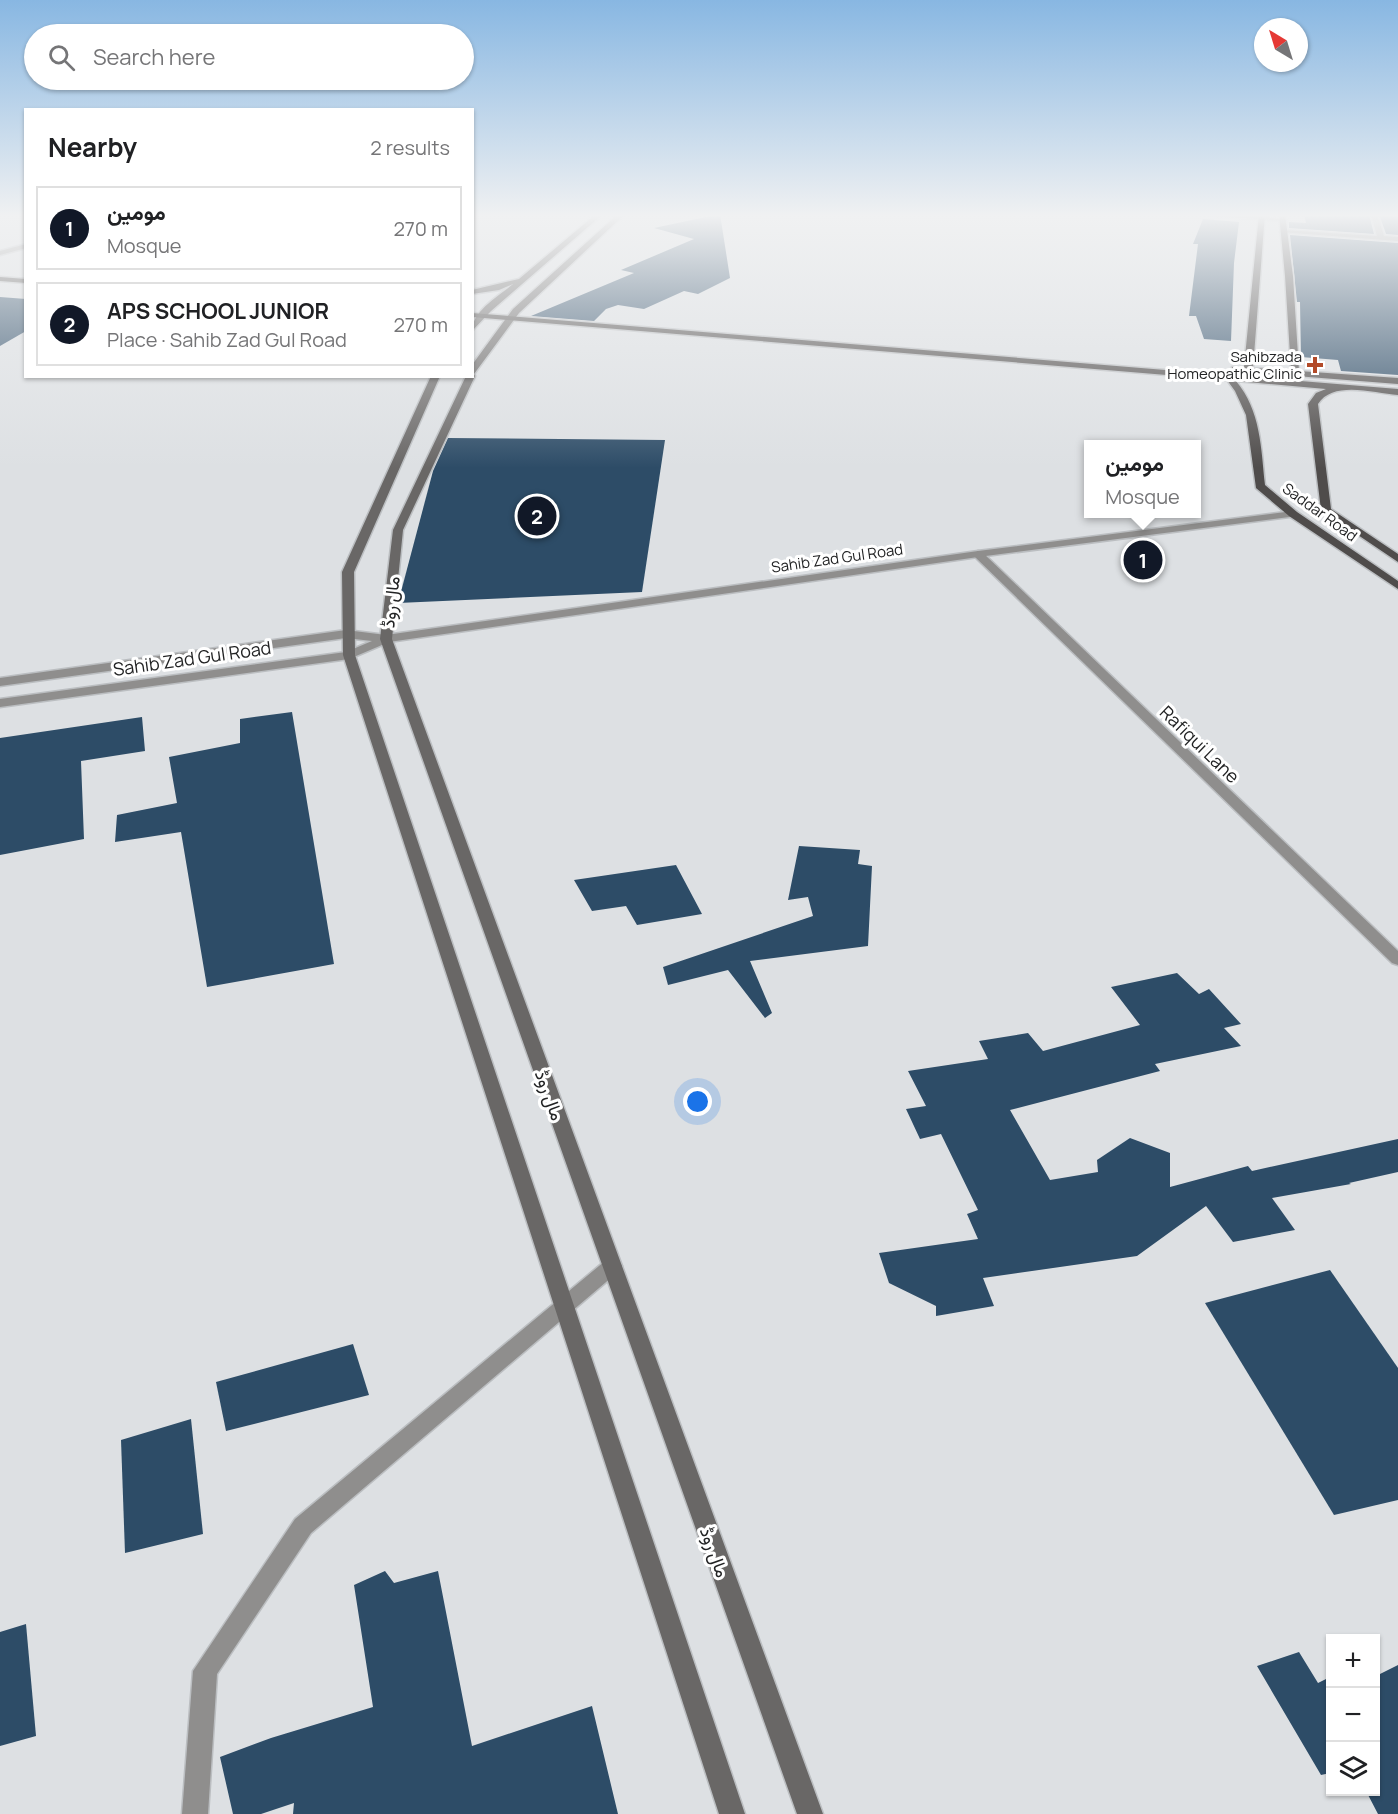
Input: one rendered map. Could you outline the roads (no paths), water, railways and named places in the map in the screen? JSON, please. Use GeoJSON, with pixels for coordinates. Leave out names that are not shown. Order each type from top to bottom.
{"type":"FeatureCollection","features":[{"type":"Feature","properties":{"kind":"main road"},"geometry":{"type":"LineString","coordinates":[[474,327],[503,299]]}},
{"type":"Feature","properties":{"kind":"main road"},"geometry":{"type":"LineString","coordinates":[[474,369],[513,315],[531,299]]}},
{"type":"Feature","properties":{"kind":"main road"},"geometry":{"type":"LineString","coordinates":[[1248,370],[1254,299]]}},
{"type":"Feature","properties":{"kind":"main road"},"geometry":{"type":"LineString","coordinates":[[1290,299],[1295,372]]}},
{"type":"Feature","properties":{"kind":"main road"},"geometry":{"type":"LineString","coordinates":[[474,309],[486,313]]}},
{"type":"Feature","properties":{"kind":"main road"},"geometry":{"type":"LineString","coordinates":[[474,315],[486,313],[928,349],[1295,372],[1398,381]]}},
{"type":"Feature","properties":{"kind":"main road"},"geometry":{"type":"LineString","coordinates":[[928,349],[1230,379],[1398,392]]}},
{"type":"Feature","properties":{"kind":"main road"},"geometry":{"type":"LineString","coordinates":[[435,378],[348,572],[351,595],[346,634],[349,655],[732,1814]]}},
{"type":"Feature","properties":{"kind":"main road","name":"مال روڈ"},"geometry":{"type":"LineString","coordinates":[[470,378],[398,530],[386,639],[810,1814]]}},
{"type":"Feature","properties":{"kind":"main road","name":"Saddar Road"},"geometry":{"type":"LineString","coordinates":[[1230,379],[1243,392],[1250,406],[1260,486],[1293,514],[1398,586]]}},
{"type":"Feature","properties":{"kind":"main road","name":"Saddar Road"},"geometry":{"type":"LineString","coordinates":[[1335,388],[1320,395],[1313,404],[1326,510],[1398,559]]}},
{"type":"Feature","properties":{"kind":"street","name":"Sahib Zad Gul Road"},"geometry":{"type":"LineString","coordinates":[[0,703],[349,655],[386,639],[978,554],[1293,514]]}},
{"type":"Feature","properties":{"kind":"street","name":"Rafiqui Lane"},"geometry":{"type":"LineString","coordinates":[[978,554],[1398,960]]}},
{"type":"Feature","properties":{"kind":"street","name":"Sahib Zad Gul Road"},"geometry":{"type":"LineString","coordinates":[[0,682],[346,634],[386,639]]}},
{"type":"Feature","properties":{"kind":"street"},"geometry":{"type":"LineString","coordinates":[[195,1814],[205,1671],[303,1526],[612,1266]]}},
{"type":"Feature","properties":{"kind":"place","name":"Sahibzada Homeopathic Clinic"},"geometry":{"type":"Point","coordinates":[1315,365]}},
{"type":"Feature","properties":{"kind":"place","name":"APS SCHOOL JUNIOR"},"geometry":{"type":"Point","coordinates":[537,516]}},
{"type":"Feature","properties":{"kind":"place","name":"مومین"},"geometry":{"type":"Point","coordinates":[1143,560]}}]}
